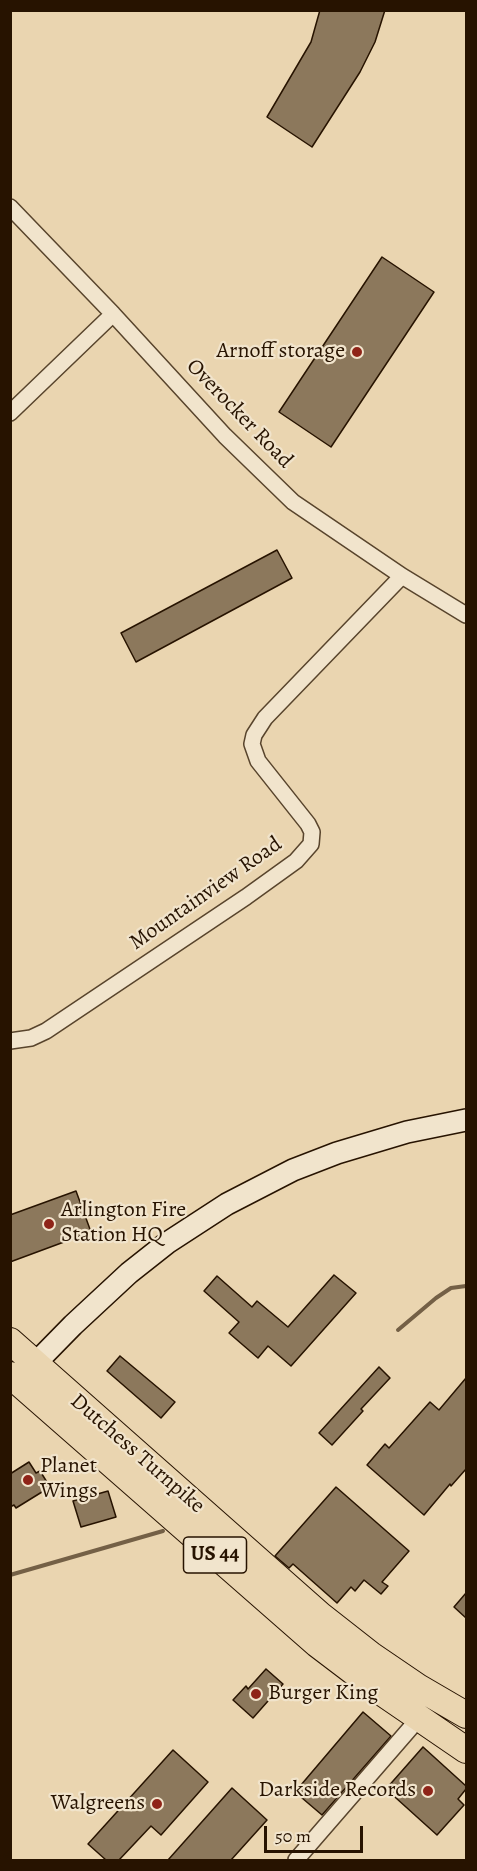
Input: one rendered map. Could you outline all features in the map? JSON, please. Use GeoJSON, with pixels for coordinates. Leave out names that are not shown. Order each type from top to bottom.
{"type":"FeatureCollection","features":[{"type":"Feature","properties":{"kind":"highway","name":"Dutchess Turnpike"},"geometry":{"type":"LineString","coordinates":[[10,1341],[18,1378],[300,1630],[353,1672],[420,1718]]}},
{"type":"Feature","properties":{"kind":"highway","name":"Dutchess Turnpike"},"geometry":{"type":"LineString","coordinates":[[18,1378],[338,1630],[418,1687],[466,1715]]}},
{"type":"Feature","properties":{"kind":"highway","name":"US 44"},"geometry":{"type":"LineString","coordinates":[[420,1718],[466,1750]]}},
{"type":"Feature","properties":{"kind":"street","name":"Overocker Road"},"geometry":{"type":"LineString","coordinates":[[10,207],[113,314],[225,436],[293,502],[402,576],[466,615]]}},
{"type":"Feature","properties":{"kind":"street"},"geometry":{"type":"LineString","coordinates":[[10,413],[113,314]]}},
{"type":"Feature","properties":{"kind":"street","name":"Mountainview Road"},"geometry":{"type":"LineString","coordinates":[[10,1041],[31,1038],[46,1031],[246,897],[296,861],[311,844],[312,832],[308,824],[258,761],[252,744],[254,735],[265,718],[402,576]]}},
{"type":"Feature","properties":{"kind":"street"},"geometry":{"type":"LineString","coordinates":[[18,1378],[129,1273],[192,1226],[234,1200],[293,1170],[345,1150],[407,1132],[466,1120]]}},
{"type":"Feature","properties":{"kind":"street"},"geometry":{"type":"LineString","coordinates":[[296,1860],[420,1718],[466,1742]]}},
{"type":"Feature","properties":{"kind":"building"},"geometry":{"type":"Polygon","coordinates":[[[320,10],[385,10],[375,42],[360,72],[312,147],[267,117],[311,42],[320,10]]]}},
{"type":"Feature","properties":{"kind":"building","name":"Arnoff storage"},"geometry":{"type":"Polygon","coordinates":[[[382,257],[434,292],[331,447],[279,412],[382,257]]]}},
{"type":"Feature","properties":{"kind":"building"},"geometry":{"type":"Polygon","coordinates":[[[277,550],[292,578],[136,662],[121,633],[277,550]]]}},
{"type":"Feature","properties":{"kind":"building","name":"Arlington Fire Station HQ"},"geometry":{"type":"Polygon","coordinates":[[[76,1191],[91,1232],[10,1262],[10,1215],[76,1191]]]}},
{"type":"Feature","properties":{"kind":"building"},"geometry":{"type":"Polygon","coordinates":[[[334,1275],[356,1293],[291,1366],[268,1346],[258,1358],[229,1333],[239,1322],[204,1291],[217,1276],[252,1307],[257,1301],[288,1327],[334,1275]]]}},
{"type":"Feature","properties":{"kind":"building"},"geometry":{"type":"Polygon","coordinates":[[[120,1356],[175,1402],[161,1418],[107,1371],[120,1356]]]}},
{"type":"Feature","properties":{"kind":"building"},"geometry":{"type":"Polygon","coordinates":[[[379,1367],[390,1378],[332,1445],[319,1433],[379,1367]]]}},
{"type":"Feature","properties":{"kind":"building"},"geometry":{"type":"Polygon","coordinates":[[[466,1378],[466,1469],[424,1515],[367,1465],[385,1444],[389,1448],[430,1402],[439,1410],[466,1378]]]}},
{"type":"Feature","properties":{"kind":"building","name":"Planet Wings"},"geometry":{"type":"Polygon","coordinates":[[[29,1462],[36,1473],[40,1471],[50,1487],[16,1508],[14,1505],[10,1507],[10,1474],[29,1462]]]}},
{"type":"Feature","properties":{"kind":"building"},"geometry":{"type":"Polygon","coordinates":[[[336,1487],[409,1551],[382,1582],[388,1586],[381,1594],[364,1580],[355,1591],[351,1587],[337,1603],[293,1564],[289,1568],[275,1556],[336,1487]]]}},
{"type":"Feature","properties":{"kind":"building"},"geometry":{"type":"Polygon","coordinates":[[[108,1491],[116,1517],[81,1527],[73,1501],[108,1491]]]}},
{"type":"Feature","properties":{"kind":"building"},"geometry":{"type":"Polygon","coordinates":[[[466,1593],[466,1618],[454,1607],[466,1593]]]}},
{"type":"Feature","properties":{"kind":"building","name":"Burger King"},"geometry":{"type":"Polygon","coordinates":[[[266,1669],[283,1684],[253,1718],[233,1700],[246,1686],[248,1689],[266,1669]]]}},
{"type":"Feature","properties":{"kind":"building"},"geometry":{"type":"Polygon","coordinates":[[[363,1712],[391,1736],[322,1815],[295,1792],[363,1712]]]}},
{"type":"Feature","properties":{"kind":"building"},"geometry":{"type":"Polygon","coordinates":[[[423,1747],[466,1786],[458,1799],[464,1805],[437,1835],[386,1789],[423,1747]]]}},
{"type":"Feature","properties":{"kind":"building","name":"Walgreens"},"geometry":{"type":"Polygon","coordinates":[[[173,1750],[208,1782],[161,1835],[151,1826],[119,1860],[106,1860],[88,1844],[173,1750]]]}},
{"type":"Feature","properties":{"kind":"building"},"geometry":{"type":"Polygon","coordinates":[[[232,1788],[267,1820],[231,1860],[168,1860],[232,1788]]]}},
{"type":"Feature","properties":{"kind":"waterway"},"geometry":{"type":"LineString","coordinates":[[398,1330],[451,1288],[466,1286]]}},
{"type":"Feature","properties":{"kind":"waterway"},"geometry":{"type":"LineString","coordinates":[[10,1575],[163,1531]]}},
{"type":"Feature","properties":{"kind":"place","name":"Arnoff storage"},"geometry":{"type":"Point","coordinates":[357,352]}},
{"type":"Feature","properties":{"kind":"place","name":"Arlington Fire Station HQ"},"geometry":{"type":"Point","coordinates":[49,1224]}},
{"type":"Feature","properties":{"kind":"place","name":"Planet Wings"},"geometry":{"type":"Point","coordinates":[28,1480]}},
{"type":"Feature","properties":{"kind":"place","name":"Burger King"},"geometry":{"type":"Point","coordinates":[256,1694]}},
{"type":"Feature","properties":{"kind":"place","name":"Darkside Records"},"geometry":{"type":"Point","coordinates":[428,1791]}},
{"type":"Feature","properties":{"kind":"place","name":"Walgreens"},"geometry":{"type":"Point","coordinates":[157,1804]}}]}
